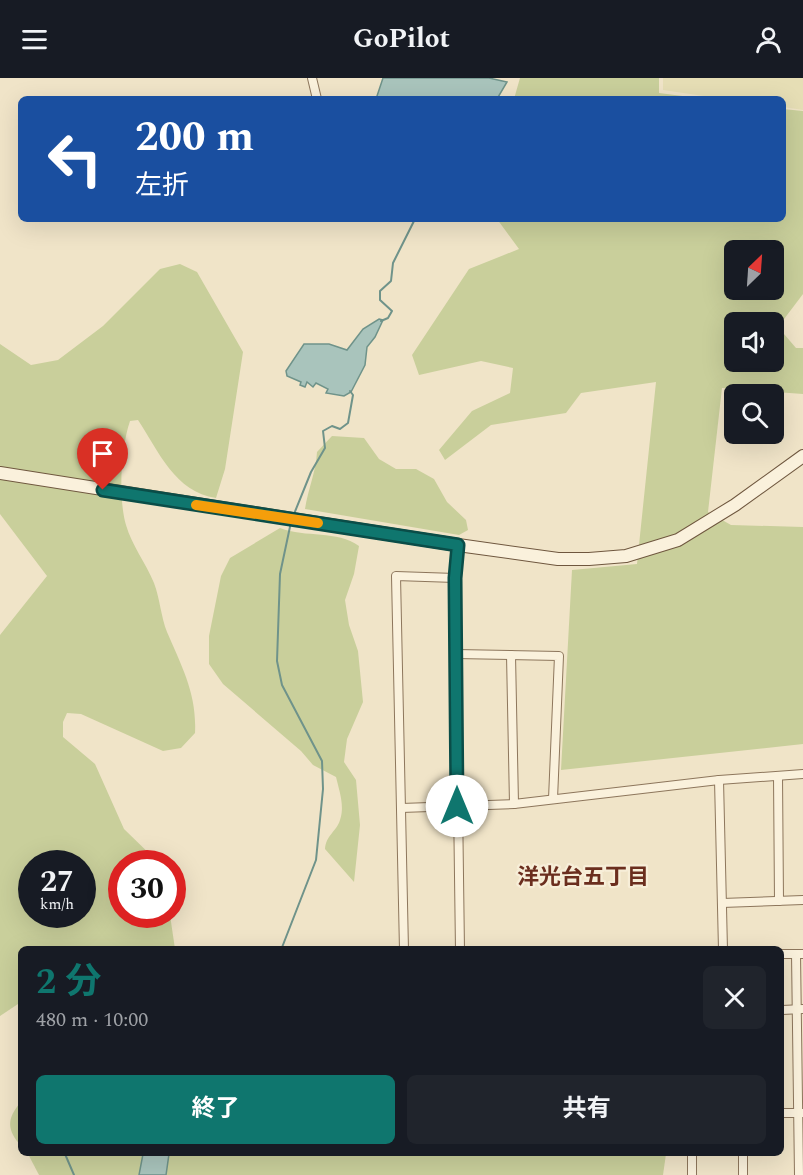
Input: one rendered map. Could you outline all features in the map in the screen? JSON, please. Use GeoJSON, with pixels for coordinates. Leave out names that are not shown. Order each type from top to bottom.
{"type":"FeatureCollection","features":[{"type":"Feature","properties":{"kind":"street"},"geometry":{"type":"LineString","coordinates":[[312,78],[316,96]]}},
{"type":"Feature","properties":{"kind":"street"},"geometry":{"type":"LineString","coordinates":[[0,473],[458,545],[558,559],[589,560],[644,551],[697,531],[803,456]]}},
{"type":"Feature","properties":{"kind":"street"},"geometry":{"type":"LineString","coordinates":[[458,545],[455,578],[460,946]]}},
{"type":"Feature","properties":{"kind":"street"},"geometry":{"type":"LineString","coordinates":[[404,946],[396,576],[455,578]]}},
{"type":"Feature","properties":{"kind":"street"},"geometry":{"type":"LineString","coordinates":[[456,654],[559,656],[553,799]]}},
{"type":"Feature","properties":{"kind":"street"},"geometry":{"type":"LineString","coordinates":[[511,655],[514,804]]}},
{"type":"Feature","properties":{"kind":"street"},"geometry":{"type":"LineString","coordinates":[[400,807],[514,804],[719,780],[803,774]]}},
{"type":"Feature","properties":{"kind":"street"},"geometry":{"type":"LineString","coordinates":[[778,776],[779,901]]}},
{"type":"Feature","properties":{"kind":"street"},"geometry":{"type":"LineString","coordinates":[[719,780],[723,946]]}},
{"type":"Feature","properties":{"kind":"street"},"geometry":{"type":"LineString","coordinates":[[722,903],[803,900]]}},
{"type":"Feature","properties":{"kind":"street"},"geometry":{"type":"LineString","coordinates":[[799,954],[801,1113],[799,1175]]}},
{"type":"Feature","properties":{"kind":"street"},"geometry":{"type":"LineString","coordinates":[[784,1010],[800,1010]]}},
{"type":"Feature","properties":{"kind":"street"},"geometry":{"type":"LineString","coordinates":[[784,1113],[801,1113]]}},
{"type":"Feature","properties":{"kind":"street"},"geometry":{"type":"LineString","coordinates":[[692,1156],[692,1175]]}},
{"type":"Feature","properties":{"kind":"street"},"geometry":{"type":"LineString","coordinates":[[743,1156],[743,1175]]}},
{"type":"Feature","properties":{"kind":"shaded area"},"geometry":{"type":"Polygon","coordinates":[[[663,78],[803,78],[803,110],[786,107],[786,96],[704,96],[663,90],[663,78]]]}},
{"type":"Feature","properties":{"kind":"green space"},"geometry":{"type":"Polygon","coordinates":[[[520,78],[659,78],[659,93],[682,96],[515,96],[520,78]]]}},
{"type":"Feature","properties":{"kind":"green space"},"geometry":{"type":"Polygon","coordinates":[[[786,109],[803,111],[803,294],[784,319],[784,312],[724,312],[724,372],[784,372],[784,334],[796,348],[803,348],[803,394],[784,393],[784,384],[724,384],[708,512],[731,525],[803,527],[803,744],[561,770],[572,570],[637,564],[656,382],[581,393],[566,413],[491,425],[445,460],[439,450],[472,411],[510,393],[513,368],[481,361],[419,375],[412,355],[469,269],[519,249],[499,222],[786,222],[786,109]]]}},
{"type":"Feature","properties":{"kind":"green space"},"geometry":{"type":"Polygon","coordinates":[[[180,264],[197,272],[243,352],[225,469],[216,498],[189,488],[179,479],[161,457],[138,420],[130,421],[123,458],[121,487],[126,525],[154,583],[165,626],[191,693],[195,733],[181,748],[163,751],[81,714],[67,713],[63,722],[63,737],[95,764],[124,829],[146,850],[108,850],[108,928],[172,928],[175,946],[18,946],[18,1004],[0,1016],[0,635],[47,576],[0,514],[0,344],[31,365],[58,360],[103,326],[160,269],[180,264]]]}},
{"type":"Feature","properties":{"kind":"green space"},"geometry":{"type":"Polygon","coordinates":[[[332,436],[364,438],[379,459],[396,469],[416,469],[434,479],[447,502],[466,520],[468,530],[459,535],[305,509],[317,452],[332,436]]]}},
{"type":"Feature","properties":{"kind":"green space"},"geometry":{"type":"Polygon","coordinates":[[[280,528],[341,538],[359,546],[354,574],[345,600],[349,625],[358,651],[363,702],[347,739],[344,762],[356,780],[360,825],[354,882],[325,849],[327,840],[339,824],[342,809],[336,777],[313,765],[301,751],[223,684],[209,664],[209,636],[221,576],[230,558],[280,528]]]}},
{"type":"Feature","properties":{"kind":"green space"},"geometry":{"type":"Polygon","coordinates":[[[18,1106],[18,1142],[10,1124],[18,1106]]]}},
{"type":"Feature","properties":{"kind":"green space"},"geometry":{"type":"Polygon","coordinates":[[[29,1156],[666,1156],[663,1175],[39,1175],[29,1156]]]}},
{"type":"Feature","properties":{"kind":"water"},"geometry":{"type":"Polygon","coordinates":[[[383,78],[489,78],[507,82],[499,96],[377,96],[383,78]]]}},
{"type":"Feature","properties":{"kind":"water"},"geometry":{"type":"Polygon","coordinates":[[[379,319],[383,320],[367,347],[365,365],[351,392],[344,396],[326,393],[328,389],[316,383],[313,387],[307,382],[305,387],[300,385],[301,382],[287,376],[286,371],[304,344],[329,344],[347,350],[363,329],[379,319]]]}},
{"type":"Feature","properties":{"kind":"water"},"geometry":{"type":"Polygon","coordinates":[[[143,1156],[169,1156],[166,1175],[139,1175],[143,1156]]]}},
{"type":"Feature","properties":{"kind":"waterway"},"geometry":{"type":"LineString","coordinates":[[381,321],[388,318],[392,311],[380,300],[380,291],[391,281],[393,263],[414,222]]}},
{"type":"Feature","properties":{"kind":"waterway"},"geometry":{"type":"LineString","coordinates":[[294,514],[311,472],[325,448],[323,431],[332,426],[340,429],[348,423],[353,395],[350,391]]}},
{"type":"Feature","properties":{"kind":"waterway"},"geometry":{"type":"LineString","coordinates":[[283,946],[316,860],[323,789],[322,761],[282,685],[277,661],[280,574],[291,522]]}},
{"type":"Feature","properties":{"kind":"waterway"},"geometry":{"type":"LineString","coordinates":[[66,1156],[74,1175]]}},
{"type":"Feature","properties":{"kind":"slow traffic"},"geometry":{"type":"LineString","coordinates":[[196,505],[318,523]]}},
{"type":"Feature","properties":{"kind":"district","name":"洋光台五丁目"},"geometry":{"type":"Point","coordinates":[583,877]}},
{"type":"Feature","properties":{"kind":"route"},"geometry":{"type":"LineString","coordinates":[[103,490],[458,545],[455,578],[457,806]]}}]}
